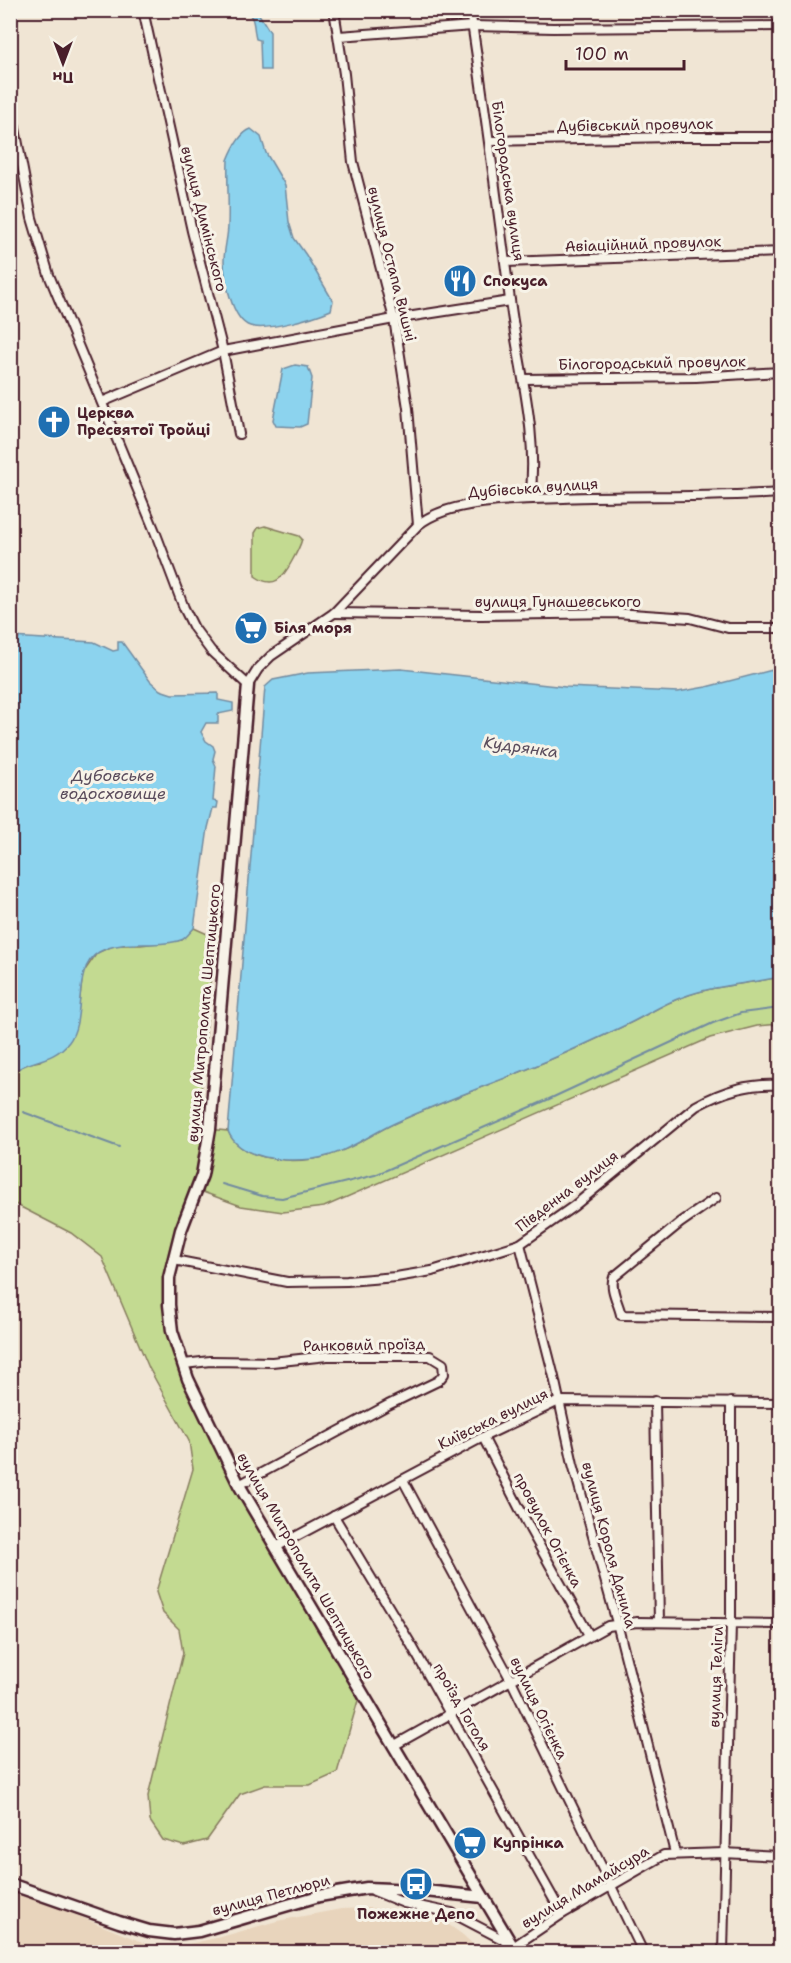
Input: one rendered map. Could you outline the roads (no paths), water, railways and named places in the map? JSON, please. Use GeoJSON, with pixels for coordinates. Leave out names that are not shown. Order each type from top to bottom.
{"type":"FeatureCollection","features":[{"type":"Feature","properties":{"kind":"street","name":"вулиця Димінського"},"geometry":{"type":"LineString","coordinates":[[143,10],[192,231],[224,351],[239,434]]}},
{"type":"Feature","properties":{"kind":"street","name":"вулиця Остапа Вишні"},"geometry":{"type":"LineString","coordinates":[[334,10],[353,162],[394,319],[408,408],[418,525]]}},
{"type":"Feature","properties":{"kind":"street","name":"Білогородська вулиця"},"geometry":{"type":"LineString","coordinates":[[470,10],[490,141],[510,301],[524,379],[532,473],[530,499]]}},
{"type":"Feature","properties":{"kind":"street"},"geometry":{"type":"LineString","coordinates":[[339,36],[473,26],[553,28],[780,26]]}},
{"type":"Feature","properties":{"kind":"street"},"geometry":{"type":"LineString","coordinates":[[10,102],[32,218],[45,263],[189,618],[216,657],[248,685]]}},
{"type":"Feature","properties":{"kind":"street","name":"Дубівський провулок"},"geometry":{"type":"LineString","coordinates":[[490,141],[670,136],[780,137]]}},
{"type":"Feature","properties":{"kind":"street","name":"Авіаційний провулок"},"geometry":{"type":"LineString","coordinates":[[506,262],[780,252]]}},
{"type":"Feature","properties":{"kind":"street"},"geometry":{"type":"LineString","coordinates":[[102,402],[224,351],[394,319],[510,301]]}},
{"type":"Feature","properties":{"kind":"street","name":"Білогородський провулок"},"geometry":{"type":"LineString","coordinates":[[524,379],[780,372]]}},
{"type":"Feature","properties":{"kind":"street","name":"Дубівська вулиця"},"geometry":{"type":"LineString","coordinates":[[248,685],[258,669],[272,656],[334,613],[426,518],[469,505],[530,499],[780,494]]}},
{"type":"Feature","properties":{"kind":"street","name":"вулиця Гунашевського"},"geometry":{"type":"LineString","coordinates":[[334,613],[481,615],[616,613],[690,618],[728,628],[780,628]]}},
{"type":"Feature","properties":{"kind":"street","name":"вулиця Митрополита Шептицького"},"geometry":{"type":"LineString","coordinates":[[248,685],[210,1129],[202,1175],[181,1230],[169,1278],[172,1331],[189,1379],[239,1485],[483,1897]]}},
{"type":"Feature","properties":{"kind":"street","name":"Південна вулиця"},"geometry":{"type":"LineString","coordinates":[[174,1260],[287,1282],[396,1277],[432,1270],[520,1244],[574,1206],[696,1106],[716,1095],[735,1088],[754,1085],[780,1085]]}},
{"type":"Feature","properties":{"kind":"street"},"geometry":{"type":"LineString","coordinates":[[716,1198],[680,1223],[614,1277],[613,1289],[621,1315],[780,1317]]}},
{"type":"Feature","properties":{"kind":"street","name":"вулиця Короля Данила"},"geometry":{"type":"LineString","coordinates":[[520,1244],[573,1464],[617,1623],[675,1853]]}},
{"type":"Feature","properties":{"kind":"street","name":"Ранковий проїзд"},"geometry":{"type":"LineString","coordinates":[[184,1364],[210,1361],[272,1362],[327,1356],[430,1356],[443,1364],[444,1374],[438,1381],[388,1405],[239,1485]]}},
{"type":"Feature","properties":{"kind":"street","name":"Київська вулиця"},"geometry":{"type":"LineString","coordinates":[[276,1547],[483,1437],[559,1401],[780,1403]]}},
{"type":"Feature","properties":{"kind":"street"},"geometry":{"type":"LineString","coordinates":[[655,1401],[659,1622]]}},
{"type":"Feature","properties":{"kind":"street","name":"вулиця Теліги"},"geometry":{"type":"LineString","coordinates":[[723,1953],[730,1623],[731,1402]]}},
{"type":"Feature","properties":{"kind":"street","name":"провулок Огієнка"},"geometry":{"type":"LineString","coordinates":[[483,1437],[530,1529],[589,1635]]}},
{"type":"Feature","properties":{"kind":"street","name":"вулиця Огієнка"},"geometry":{"type":"LineString","coordinates":[[403,1480],[511,1680],[643,1953]]}},
{"type":"Feature","properties":{"kind":"street","name":"проїзд Гоголя"},"geometry":{"type":"LineString","coordinates":[[334,1516],[451,1714],[562,1914]]}},
{"type":"Feature","properties":{"kind":"street"},"geometry":{"type":"LineString","coordinates":[[393,1746],[589,1635],[617,1623],[780,1624]]}},
{"type":"Feature","properties":{"kind":"street","name":"вулиця Мамайсура"},"geometry":{"type":"LineString","coordinates":[[514,1950],[562,1914],[664,1855],[724,1853],[780,1856]]}},
{"type":"Feature","properties":{"kind":"street","name":"вулиця Петлюри"},"geometry":{"type":"LineString","coordinates":[[10,1884],[119,1922],[149,1931],[174,1934],[199,1931],[319,1896],[367,1888],[398,1888],[483,1897]]}},
{"type":"Feature","properties":{"kind":"street"},"geometry":{"type":"LineString","coordinates":[[367,1888],[405,1903],[452,1913],[502,1939],[514,1950]]}},
{"type":"Feature","properties":{"kind":"street"},"geometry":{"type":"LineString","coordinates":[[483,1897],[514,1950]]}},
{"type":"Feature","properties":{"kind":"water"},"geometry":{"type":"Polygon","coordinates":[[[245,11],[257,11],[270,32],[270,70],[261,70],[260,40],[256,39],[253,20],[245,11]]]}},
{"type":"Feature","properties":{"kind":"water"},"geometry":{"type":"Polygon","coordinates":[[[251,129],[261,137],[266,153],[285,185],[289,222],[294,238],[333,301],[331,310],[324,313],[267,327],[250,326],[238,316],[227,288],[224,269],[228,225],[228,160],[240,138],[251,129]]]}},
{"type":"Feature","properties":{"kind":"water"},"geometry":{"type":"Polygon","coordinates":[[[295,365],[308,367],[312,378],[307,424],[300,427],[276,426],[273,420],[283,369],[295,365]]]}},
{"type":"Feature","properties":{"kind":"water","name":"Дубовське водосховище"},"geometry":{"type":"Polygon","coordinates":[[[11,637],[94,642],[113,651],[118,650],[118,642],[122,642],[150,681],[160,690],[172,694],[218,693],[218,700],[233,703],[233,711],[218,714],[218,723],[206,723],[201,732],[215,751],[213,801],[218,802],[217,808],[213,808],[208,828],[194,928],[186,937],[171,943],[118,945],[99,952],[90,960],[85,970],[77,1021],[69,1042],[56,1054],[27,1064],[13,1072],[10,1072],[11,637]]]}},
{"type":"Feature","properties":{"kind":"water","name":"Кудрянка"},"geometry":{"type":"Polygon","coordinates":[[[780,668],[780,977],[707,990],[676,1000],[568,1052],[385,1128],[335,1154],[313,1159],[277,1159],[253,1153],[234,1141],[228,1131],[265,687],[273,680],[308,673],[401,669],[566,687],[678,692],[780,668]]]}},
{"type":"Feature","properties":{"kind":"waterway"},"geometry":{"type":"LineString","coordinates":[[222,1184],[262,1196],[282,1198],[375,1175],[547,1100],[713,1023],[741,1013],[780,1008]]}},
{"type":"Feature","properties":{"kind":"waterway"},"geometry":{"type":"LineString","coordinates":[[23,1112],[119,1147]]}},
{"type":"Feature","properties":{"kind":"place","name":"Спокуса"},"geometry":{"type":"Point","coordinates":[460,281]}},
{"type":"Feature","properties":{"kind":"place","name":"Церква Пресвятої Тройці"},"geometry":{"type":"Point","coordinates":[54,422]}},
{"type":"Feature","properties":{"kind":"place","name":"Біля моря"},"geometry":{"type":"Point","coordinates":[251,628]}},
{"type":"Feature","properties":{"kind":"place","name":"Купрінка"},"geometry":{"type":"Point","coordinates":[470,1843]}},
{"type":"Feature","properties":{"kind":"place","name":"Пожежне Депо"},"geometry":{"type":"Point","coordinates":[416,1884]}}]}
